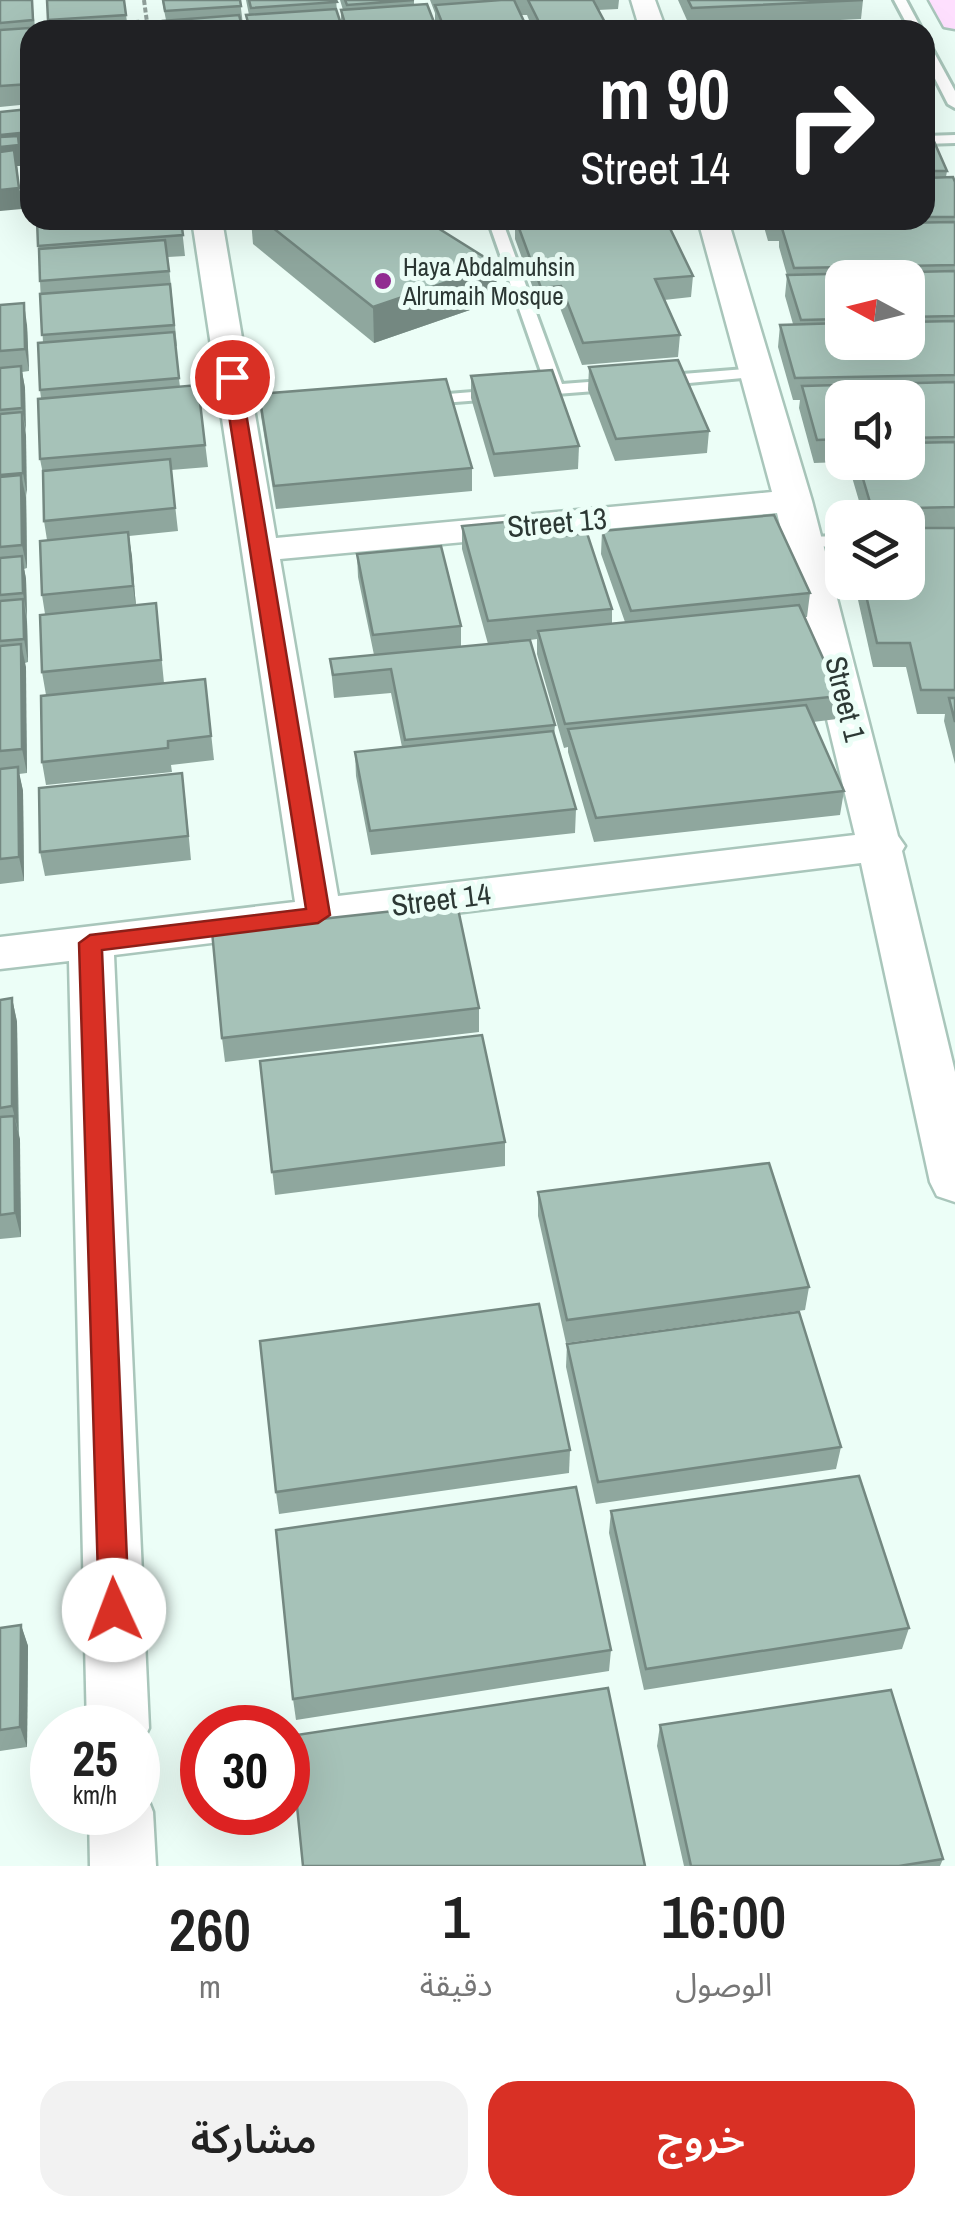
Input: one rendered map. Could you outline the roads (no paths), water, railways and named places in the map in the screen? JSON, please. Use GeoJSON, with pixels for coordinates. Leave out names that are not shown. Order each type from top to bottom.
{"type":"FeatureCollection","features":[{"type":"Feature","properties":{"kind":"main road"},"geometry":{"type":"LineString","coordinates":[[944,0],[955,20]]}},
{"type":"Feature","properties":{"kind":"street"},"geometry":{"type":"LineString","coordinates":[[209,230],[248,415],[260,550],[318,915]]}},
{"type":"Feature","properties":{"kind":"street","name":"Street 1"},"geometry":{"type":"LineString","coordinates":[[717,230],[794,501],[824,541],[883,846],[955,1182]]}},
{"type":"Feature","properties":{"kind":"street","name":"Street 13"},"geometry":{"type":"LineString","coordinates":[[260,550],[794,501]]}},
{"type":"Feature","properties":{"kind":"street","name":"Street 14"},"geometry":{"type":"LineString","coordinates":[[0,953],[883,846]]}},
{"type":"Feature","properties":{"kind":"street"},"geometry":{"type":"LineString","coordinates":[[90,943],[117,1705]]}},
{"type":"Feature","properties":{"kind":"street"},"geometry":{"type":"LineString","coordinates":[[122,1835],[123,1866]]}},
{"type":"Feature","properties":{"kind":"lane"},"geometry":{"type":"LineString","coordinates":[[935,66],[955,104]]}},
{"type":"Feature","properties":{"kind":"lane"},"geometry":{"type":"LineString","coordinates":[[499,230],[556,390]]}},
{"type":"Feature","properties":{"kind":"lane"},"geometry":{"type":"LineString","coordinates":[[397,403],[758,373]]}},
{"type":"Feature","properties":{"kind":"place","name":"Haya Abdalmuhsin Alrumaih Mosque"},"geometry":{"type":"Point","coordinates":[383,281]}}]}
